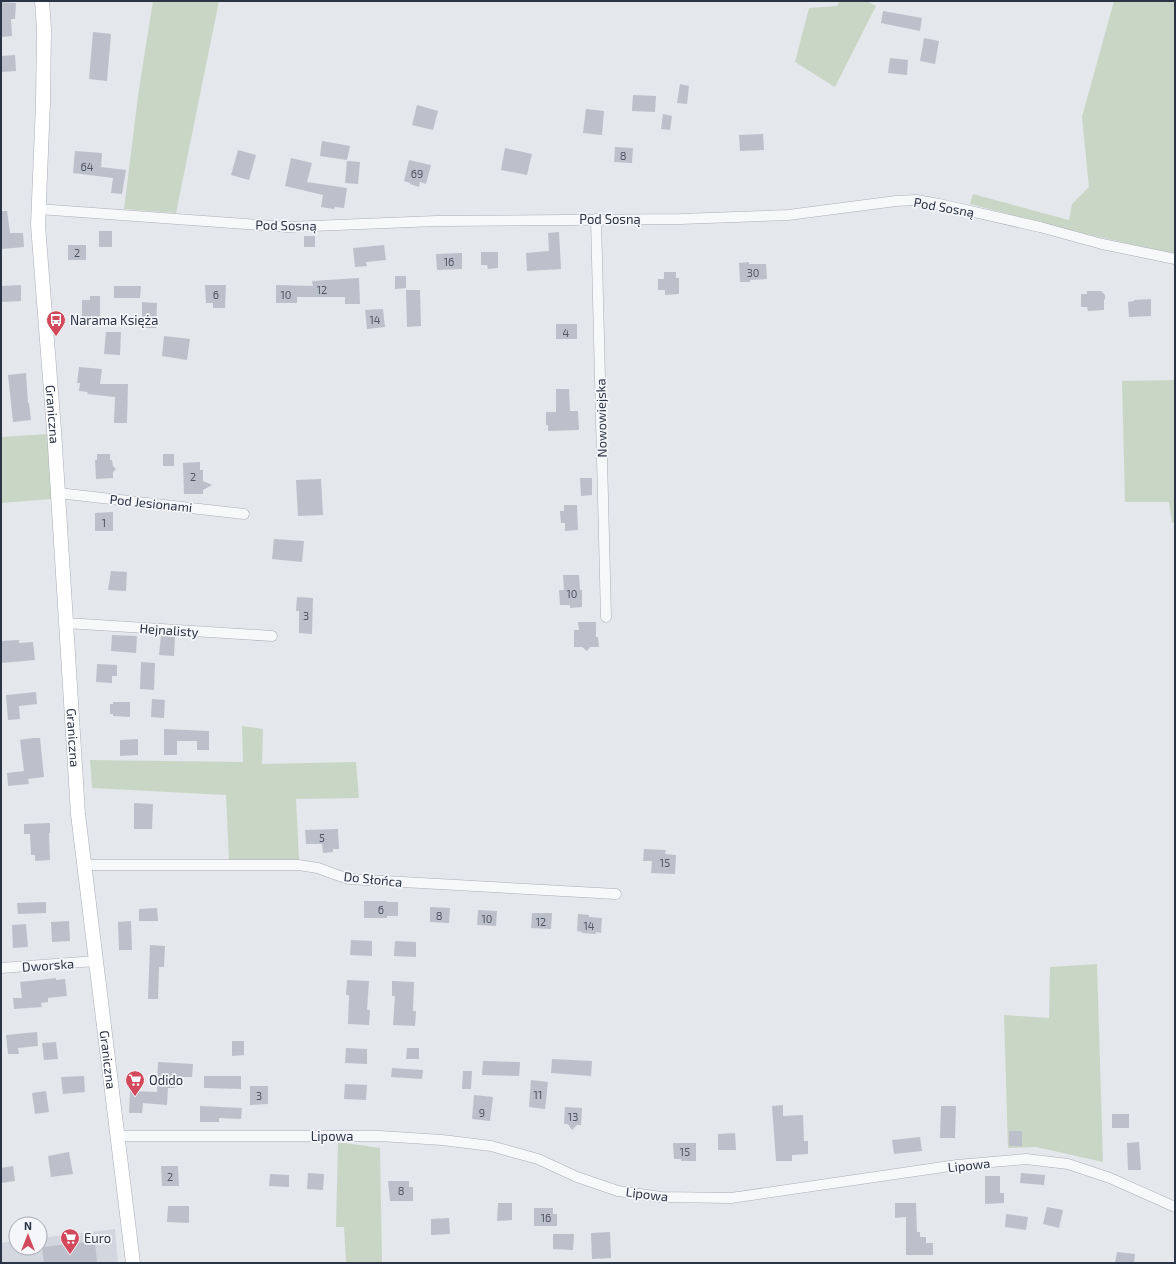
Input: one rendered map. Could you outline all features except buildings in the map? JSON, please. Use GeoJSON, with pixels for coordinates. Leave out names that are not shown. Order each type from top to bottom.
{"type":"FeatureCollection","features":[{"type":"Feature","properties":{"kind":"street","name":"Graniczna"},"geometry":{"type":"LineString","coordinates":[[42,1],[44,29],[44,103],[38,209],[54,430],[78,814],[133,1263]]}},
{"type":"Feature","properties":{"kind":"street","name":"Pod Sosną"},"geometry":{"type":"LineString","coordinates":[[38,209],[288,227],[436,221],[680,219],[788,215],[896,201],[916,200],[1040,227],[1102,244],[1175,259]]}},
{"type":"Feature","properties":{"kind":"street","name":"Nowowiejska"},"geometry":{"type":"LineString","coordinates":[[596,219],[606,617]]}},
{"type":"Feature","properties":{"kind":"street","name":"Pod Jesionami"},"geometry":{"type":"LineString","coordinates":[[58,493],[244,514]]}},
{"type":"Feature","properties":{"kind":"street","name":"Hejnalisty"},"geometry":{"type":"LineString","coordinates":[[66,623],[272,636]]}},
{"type":"Feature","properties":{"kind":"street","name":"Do Słońca"},"geometry":{"type":"LineString","coordinates":[[84,865],[298,865],[318,868],[350,879],[616,894]]}},
{"type":"Feature","properties":{"kind":"street","name":"Dworska"},"geometry":{"type":"LineString","coordinates":[[1,968],[96,961]]}},
{"type":"Feature","properties":{"kind":"street","name":"Lipowa"},"geometry":{"type":"LineString","coordinates":[[117,1136],[380,1136],[442,1140],[491,1146],[538,1159],[577,1177],[618,1191],[661,1197],[731,1198],[957,1166],[1026,1159],[1068,1164],[1110,1178],[1175,1207]]}},
{"type":"Feature","properties":{"kind":"shaded area"},"geometry":{"type":"Polygon","coordinates":[[[115,1229],[118,1263],[1,1263],[1,1243],[8,1242],[8,1256],[48,1256],[48,1237],[115,1229]]]}},
{"type":"Feature","properties":{"kind":"green space"},"geometry":{"type":"Polygon","coordinates":[[[153,1],[219,1],[176,213],[124,209],[139,89],[153,1]]]}},
{"type":"Feature","properties":{"kind":"green space"},"geometry":{"type":"Polygon","coordinates":[[[840,1],[866,1],[876,6],[835,87],[795,62],[809,8],[837,6],[840,1]]]}},
{"type":"Feature","properties":{"kind":"green space"},"geometry":{"type":"Polygon","coordinates":[[[1114,1],[1175,1],[1175,254],[1086,234],[970,204],[973,194],[1069,220],[1072,204],[1089,187],[1082,117],[1114,1]]]}},
{"type":"Feature","properties":{"kind":"green space"},"geometry":{"type":"Polygon","coordinates":[[[1175,380],[1175,523],[1172,523],[1169,502],[1125,502],[1122,381],[1175,380]]]}},
{"type":"Feature","properties":{"kind":"green space"},"geometry":{"type":"Polygon","coordinates":[[[48,434],[52,499],[1,503],[1,437],[48,434]]]}},
{"type":"Feature","properties":{"kind":"green space"},"geometry":{"type":"Polygon","coordinates":[[[242,726],[263,729],[262,764],[356,762],[359,798],[296,799],[299,860],[229,860],[226,795],[92,788],[90,760],[243,762],[242,726]]]}},
{"type":"Feature","properties":{"kind":"green space"},"geometry":{"type":"Polygon","coordinates":[[[1097,964],[1103,1162],[1036,1147],[1008,1148],[1004,1015],[1049,1018],[1050,967],[1097,964]]]}},
{"type":"Feature","properties":{"kind":"green space"},"geometry":{"type":"Polygon","coordinates":[[[338,1142],[380,1148],[382,1263],[346,1263],[344,1227],[336,1227],[338,1142]]]}},
{"type":"Feature","properties":{"kind":"place","name":"Narama Księża"},"geometry":{"type":"Point","coordinates":[56,337]}},
{"type":"Feature","properties":{"kind":"place","name":"Odido"},"geometry":{"type":"Point","coordinates":[135,1097]}},
{"type":"Feature","properties":{"kind":"place","name":"Euro"},"geometry":{"type":"Point","coordinates":[70,1255]}}]}
